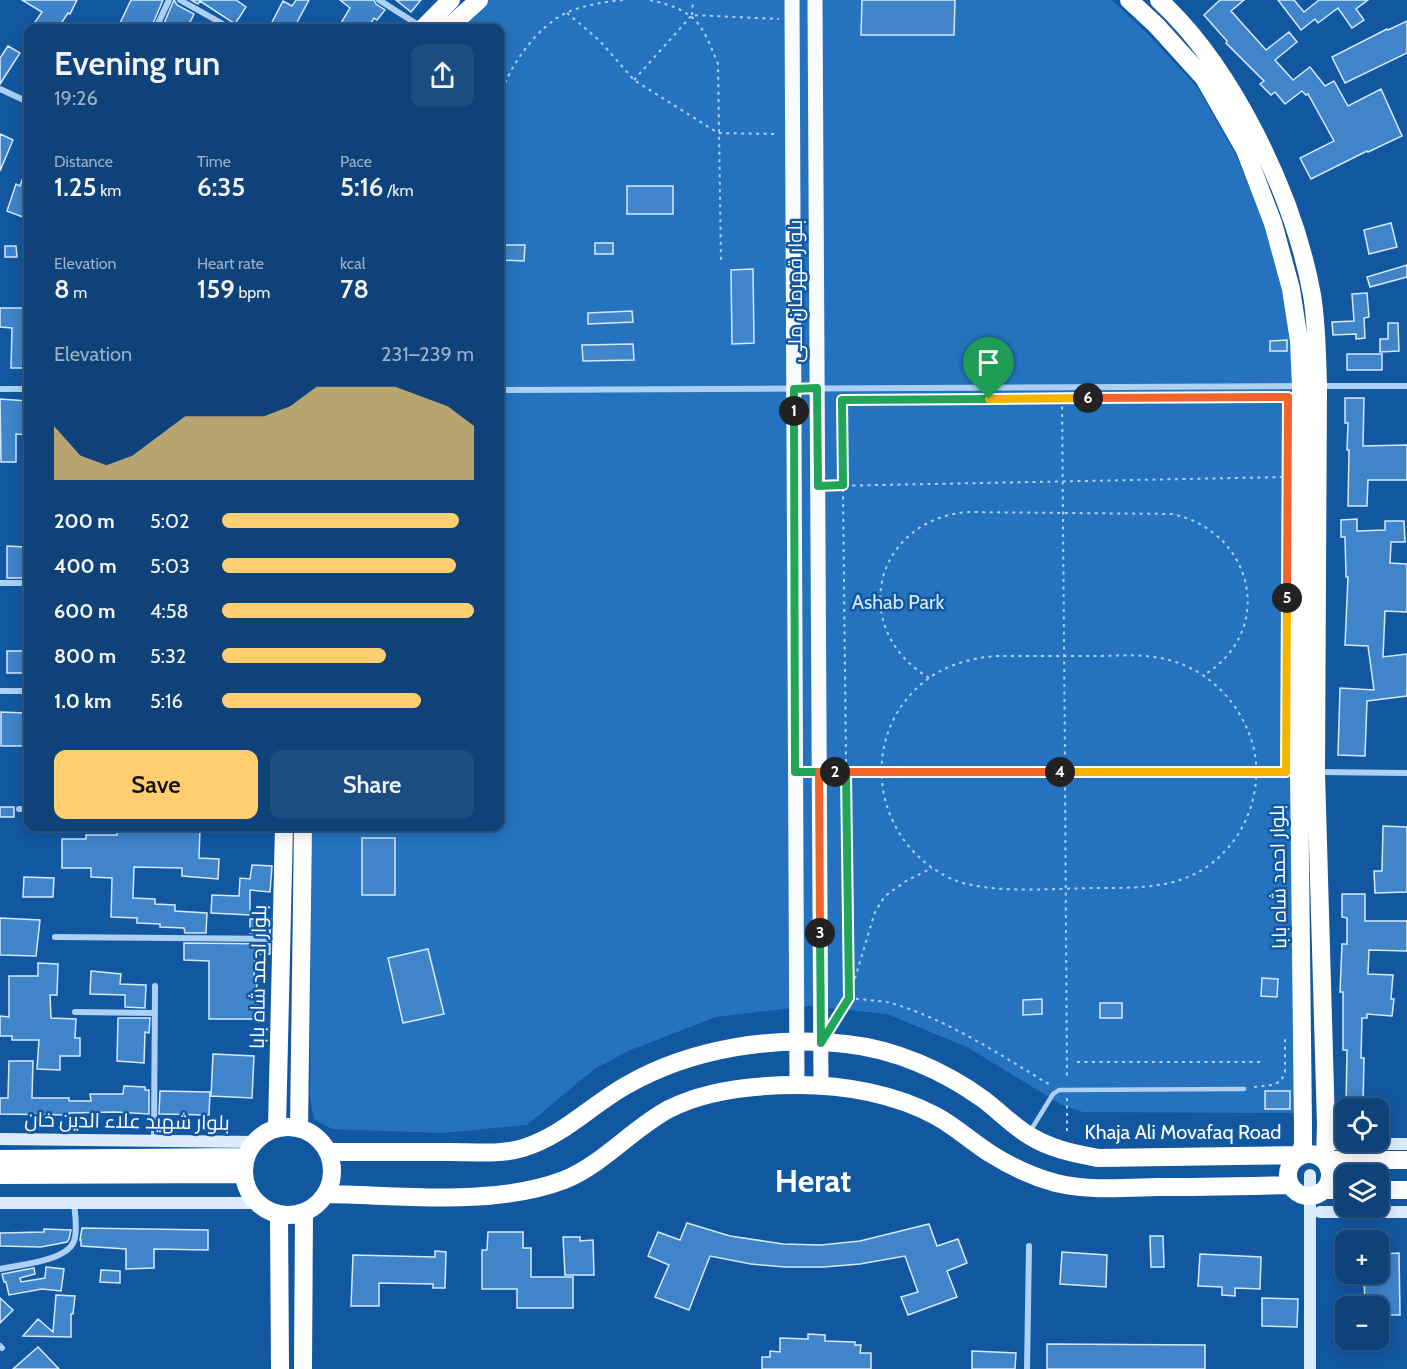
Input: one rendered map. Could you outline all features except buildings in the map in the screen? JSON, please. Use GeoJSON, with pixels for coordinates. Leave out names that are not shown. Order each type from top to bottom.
{"type":"FeatureCollection","features":[{"type":"Feature","properties":{"kind":"highway"},"geometry":{"type":"LineString","coordinates":[[427,24],[451,0]]}},
{"type":"Feature","properties":{"kind":"highway"},"geometry":{"type":"LineString","coordinates":[[452,24],[479,0]]}},
{"type":"Feature","properties":{"kind":"highway","name":"بلوار احمد شاه بابا"},"geometry":{"type":"LineString","coordinates":[[1129,0],[1156,25],[1204,78],[1245,150],[1273,223],[1291,289],[1299,341],[1310,386],[1302,1150]]}},
{"type":"Feature","properties":{"kind":"highway","name":"بلوار احمد شاه بابا"},"geometry":{"type":"LineString","coordinates":[[1159,0],[1172,12],[1214,63],[1248,121],[1289,210],[1312,295],[1317,338],[1301,477],[1307,772],[1325,1152],[1330,1170],[1329,1181],[1324,1190]]}},
{"type":"Feature","properties":{"kind":"highway","name":"بلوار احمد شاه بابا"},"geometry":{"type":"LineString","coordinates":[[277,1128],[284,831]]}},
{"type":"Feature","properties":{"kind":"highway"},"geometry":{"type":"LineString","coordinates":[[299,1128],[303,831]]}},
{"type":"Feature","properties":{"kind":"highway","name":"Khaja Ali Movafaq Road"},"geometry":{"type":"LineString","coordinates":[[328,1152],[493,1152],[522,1148],[554,1135],[626,1085],[664,1067],[708,1052],[751,1044],[797,1042],[858,1046],[882,1050],[915,1061],[949,1078],[982,1099],[1028,1135],[1048,1146],[1068,1152],[1098,1158],[1302,1150],[1316,1155],[1325,1152]]}},
{"type":"Feature","properties":{"kind":"highway"},"geometry":{"type":"LineString","coordinates":[[326,1194],[474,1197],[532,1190],[566,1179],[599,1159],[669,1109],[707,1095],[746,1088],[796,1085],[853,1089],[895,1099],[935,1116],[991,1154],[1055,1183],[1091,1189],[1296,1190],[1313,1196],[1324,1190],[1335,1190]]}},
{"type":"Feature","properties":{"kind":"highway"},"geometry":{"type":"LineString","coordinates":[[277,1128],[299,1128],[311,1133],[328,1152],[332,1166],[332,1180],[326,1194],[317,1205],[304,1212],[279,1215],[257,1203],[249,1192],[248,1158],[265,1134],[277,1128]]}},
{"type":"Feature","properties":{"kind":"highway"},"geometry":{"type":"LineString","coordinates":[[1296,1190],[1287,1174],[1291,1163],[1302,1150]]}},
{"type":"Feature","properties":{"kind":"highway"},"geometry":{"type":"LineString","coordinates":[[1325,1152],[1407,1160]]}},
{"type":"Feature","properties":{"kind":"highway"},"geometry":{"type":"LineString","coordinates":[[0,1159],[248,1158]]}},
{"type":"Feature","properties":{"kind":"highway"},"geometry":{"type":"LineString","coordinates":[[0,1175],[248,1158]]}},
{"type":"Feature","properties":{"kind":"highway"},"geometry":{"type":"LineString","coordinates":[[1389,1190],[1407,1190]]}},
{"type":"Feature","properties":{"kind":"highway"},"geometry":{"type":"LineString","coordinates":[[303,1369],[304,1212]]}},
{"type":"Feature","properties":{"kind":"highway"},"geometry":{"type":"LineString","coordinates":[[279,1215],[280,1369]]}},
{"type":"Feature","properties":{"kind":"main road"},"geometry":{"type":"LineString","coordinates":[[792,0],[796,1085]]}},
{"type":"Feature","properties":{"kind":"main road","name":"بلوار قهرمان ملی"},"geometry":{"type":"LineString","coordinates":[[815,0],[821,1085]]}},
{"type":"Feature","properties":{"kind":"street"},"geometry":{"type":"LineString","coordinates":[[158,24],[169,0]]}},
{"type":"Feature","properties":{"kind":"street"},"geometry":{"type":"LineString","coordinates":[[180,0],[223,24]]}},
{"type":"Feature","properties":{"kind":"street"},"geometry":{"type":"LineString","coordinates":[[379,0],[417,24]]}},
{"type":"Feature","properties":{"kind":"street"},"geometry":{"type":"LineString","coordinates":[[0,89],[24,100]]}},
{"type":"Feature","properties":{"kind":"street"},"geometry":{"type":"LineString","coordinates":[[504,390],[1407,386]]}},
{"type":"Feature","properties":{"kind":"street"},"geometry":{"type":"LineString","coordinates":[[0,389],[24,389]]}},
{"type":"Feature","properties":{"kind":"street"},"geometry":{"type":"LineString","coordinates":[[0,583],[24,583]]}},
{"type":"Feature","properties":{"kind":"street"},"geometry":{"type":"LineString","coordinates":[[0,691],[24,691]]}},
{"type":"Feature","properties":{"kind":"street"},"geometry":{"type":"LineString","coordinates":[[795,772],[1407,773]]}},
{"type":"Feature","properties":{"kind":"street"},"geometry":{"type":"LineString","coordinates":[[55,937],[281,939]]}},
{"type":"Feature","properties":{"kind":"street"},"geometry":{"type":"LineString","coordinates":[[154,1139],[155,986]]}},
{"type":"Feature","properties":{"kind":"street"},"geometry":{"type":"LineString","coordinates":[[75,1012],[155,1013]]}},
{"type":"Feature","properties":{"kind":"street","name":"بلوار شهید علاء الدین خان"},"geometry":{"type":"LineString","coordinates":[[0,1139],[154,1139],[248,1158]]}},
{"type":"Feature","properties":{"kind":"street"},"geometry":{"type":"LineString","coordinates":[[1325,1152],[1407,1144]]}},
{"type":"Feature","properties":{"kind":"street"},"geometry":{"type":"LineString","coordinates":[[1296,1190],[1310,1175]]}},
{"type":"Feature","properties":{"kind":"street"},"geometry":{"type":"LineString","coordinates":[[1310,1175],[1320,1212]]}},
{"type":"Feature","properties":{"kind":"street"},"geometry":{"type":"LineString","coordinates":[[1310,1175],[1310,1369]]}},
{"type":"Feature","properties":{"kind":"street"},"geometry":{"type":"LineString","coordinates":[[1320,1212],[1324,1190]]}},
{"type":"Feature","properties":{"kind":"street"},"geometry":{"type":"LineString","coordinates":[[0,1203],[257,1203]]}},
{"type":"Feature","properties":{"kind":"street"},"geometry":{"type":"LineString","coordinates":[[0,1269],[53,1257],[65,1252],[73,1244],[75,1238],[74,1203]]}},
{"type":"Feature","properties":{"kind":"street"},"geometry":{"type":"LineString","coordinates":[[1320,1212],[1407,1212]]}},
{"type":"Feature","properties":{"kind":"street"},"geometry":{"type":"LineString","coordinates":[[1027,1369],[1029,1246]]}},
{"type":"Feature","properties":{"kind":"lane"},"geometry":{"type":"LineString","coordinates":[[1028,1135],[1053,1094],[1059,1090],[1244,1089]]}},
{"type":"Feature","properties":{"kind":"path"},"geometry":{"type":"LineString","coordinates":[[504,88],[521,52],[542,31],[567,13],[602,3],[623,0]]}},
{"type":"Feature","properties":{"kind":"path"},"geometry":{"type":"LineString","coordinates":[[650,0],[692,15],[792,20]]}},
{"type":"Feature","properties":{"kind":"path"},"geometry":{"type":"LineString","coordinates":[[634,80],[692,15],[693,0]]}},
{"type":"Feature","properties":{"kind":"path"},"geometry":{"type":"LineString","coordinates":[[567,13],[599,40],[634,80],[718,133],[793,134]]}},
{"type":"Feature","properties":{"kind":"path"},"geometry":{"type":"LineString","coordinates":[[692,15],[706,34],[718,64],[721,264]]}},
{"type":"Feature","properties":{"kind":"path"},"geometry":{"type":"LineString","coordinates":[[849,998],[842,400],[1240,397]]}},
{"type":"Feature","properties":{"kind":"path"},"geometry":{"type":"LineString","coordinates":[[818,486],[1301,477]]}},
{"type":"Feature","properties":{"kind":"path"},"geometry":{"type":"LineString","coordinates":[[930,678],[907,662],[891,641],[882,615],[881,588],[884,574],[892,555],[904,539],[915,530],[939,517],[966,512],[1172,514],[1191,519],[1210,529],[1229,547],[1237,559],[1246,585],[1247,598],[1244,625],[1239,638],[1223,660],[1204,675]]}},
{"type":"Feature","properties":{"kind":"path"},"geometry":{"type":"LineString","coordinates":[[821,1043],[849,998],[874,912],[885,896],[906,881],[933,868]]}},
{"type":"Feature","properties":{"kind":"path"},"geometry":{"type":"LineString","coordinates":[[849,998],[890,1003],[972,1037],[1059,1090]]}},
{"type":"Feature","properties":{"kind":"path"},"geometry":{"type":"LineString","coordinates":[[1244,1089],[1272,1085],[1281,1081],[1285,1072],[1285,1036]]}},
{"type":"Feature","properties":{"kind":"path"},"geometry":{"type":"LineString","coordinates":[[1077,1062],[1264,1062]]}},
{"type":"Feature","properties":{"kind":"green space","name":"Ashab Park"},"geometry":{"type":"Polygon","coordinates":[[[489,0],[1112,0],[1150,36],[1197,87],[1236,155],[1269,234],[1288,303],[1296,377],[1296,1113],[1083,1112],[1062,1105],[967,1047],[887,1014],[809,1006],[716,1017],[628,1051],[593,1070],[527,1125],[442,1133],[332,1129],[314,1119],[310,1097],[311,831],[504,831],[504,24],[461,24],[489,0]]]}},
{"type":"Feature","properties":{"kind":"district","name":"Herat"},"geometry":{"type":"Point","coordinates":[813,1181]}},
{"type":"Feature","properties":{"kind":"route"},"geometry":{"type":"LineString","coordinates":[[989,399],[842,400],[843,485],[818,486],[817,388],[794,389],[795,772],[819,772],[846,772],[849,998],[821,1043],[819,772],[1286,772],[1288,397],[989,399]]}}]}
